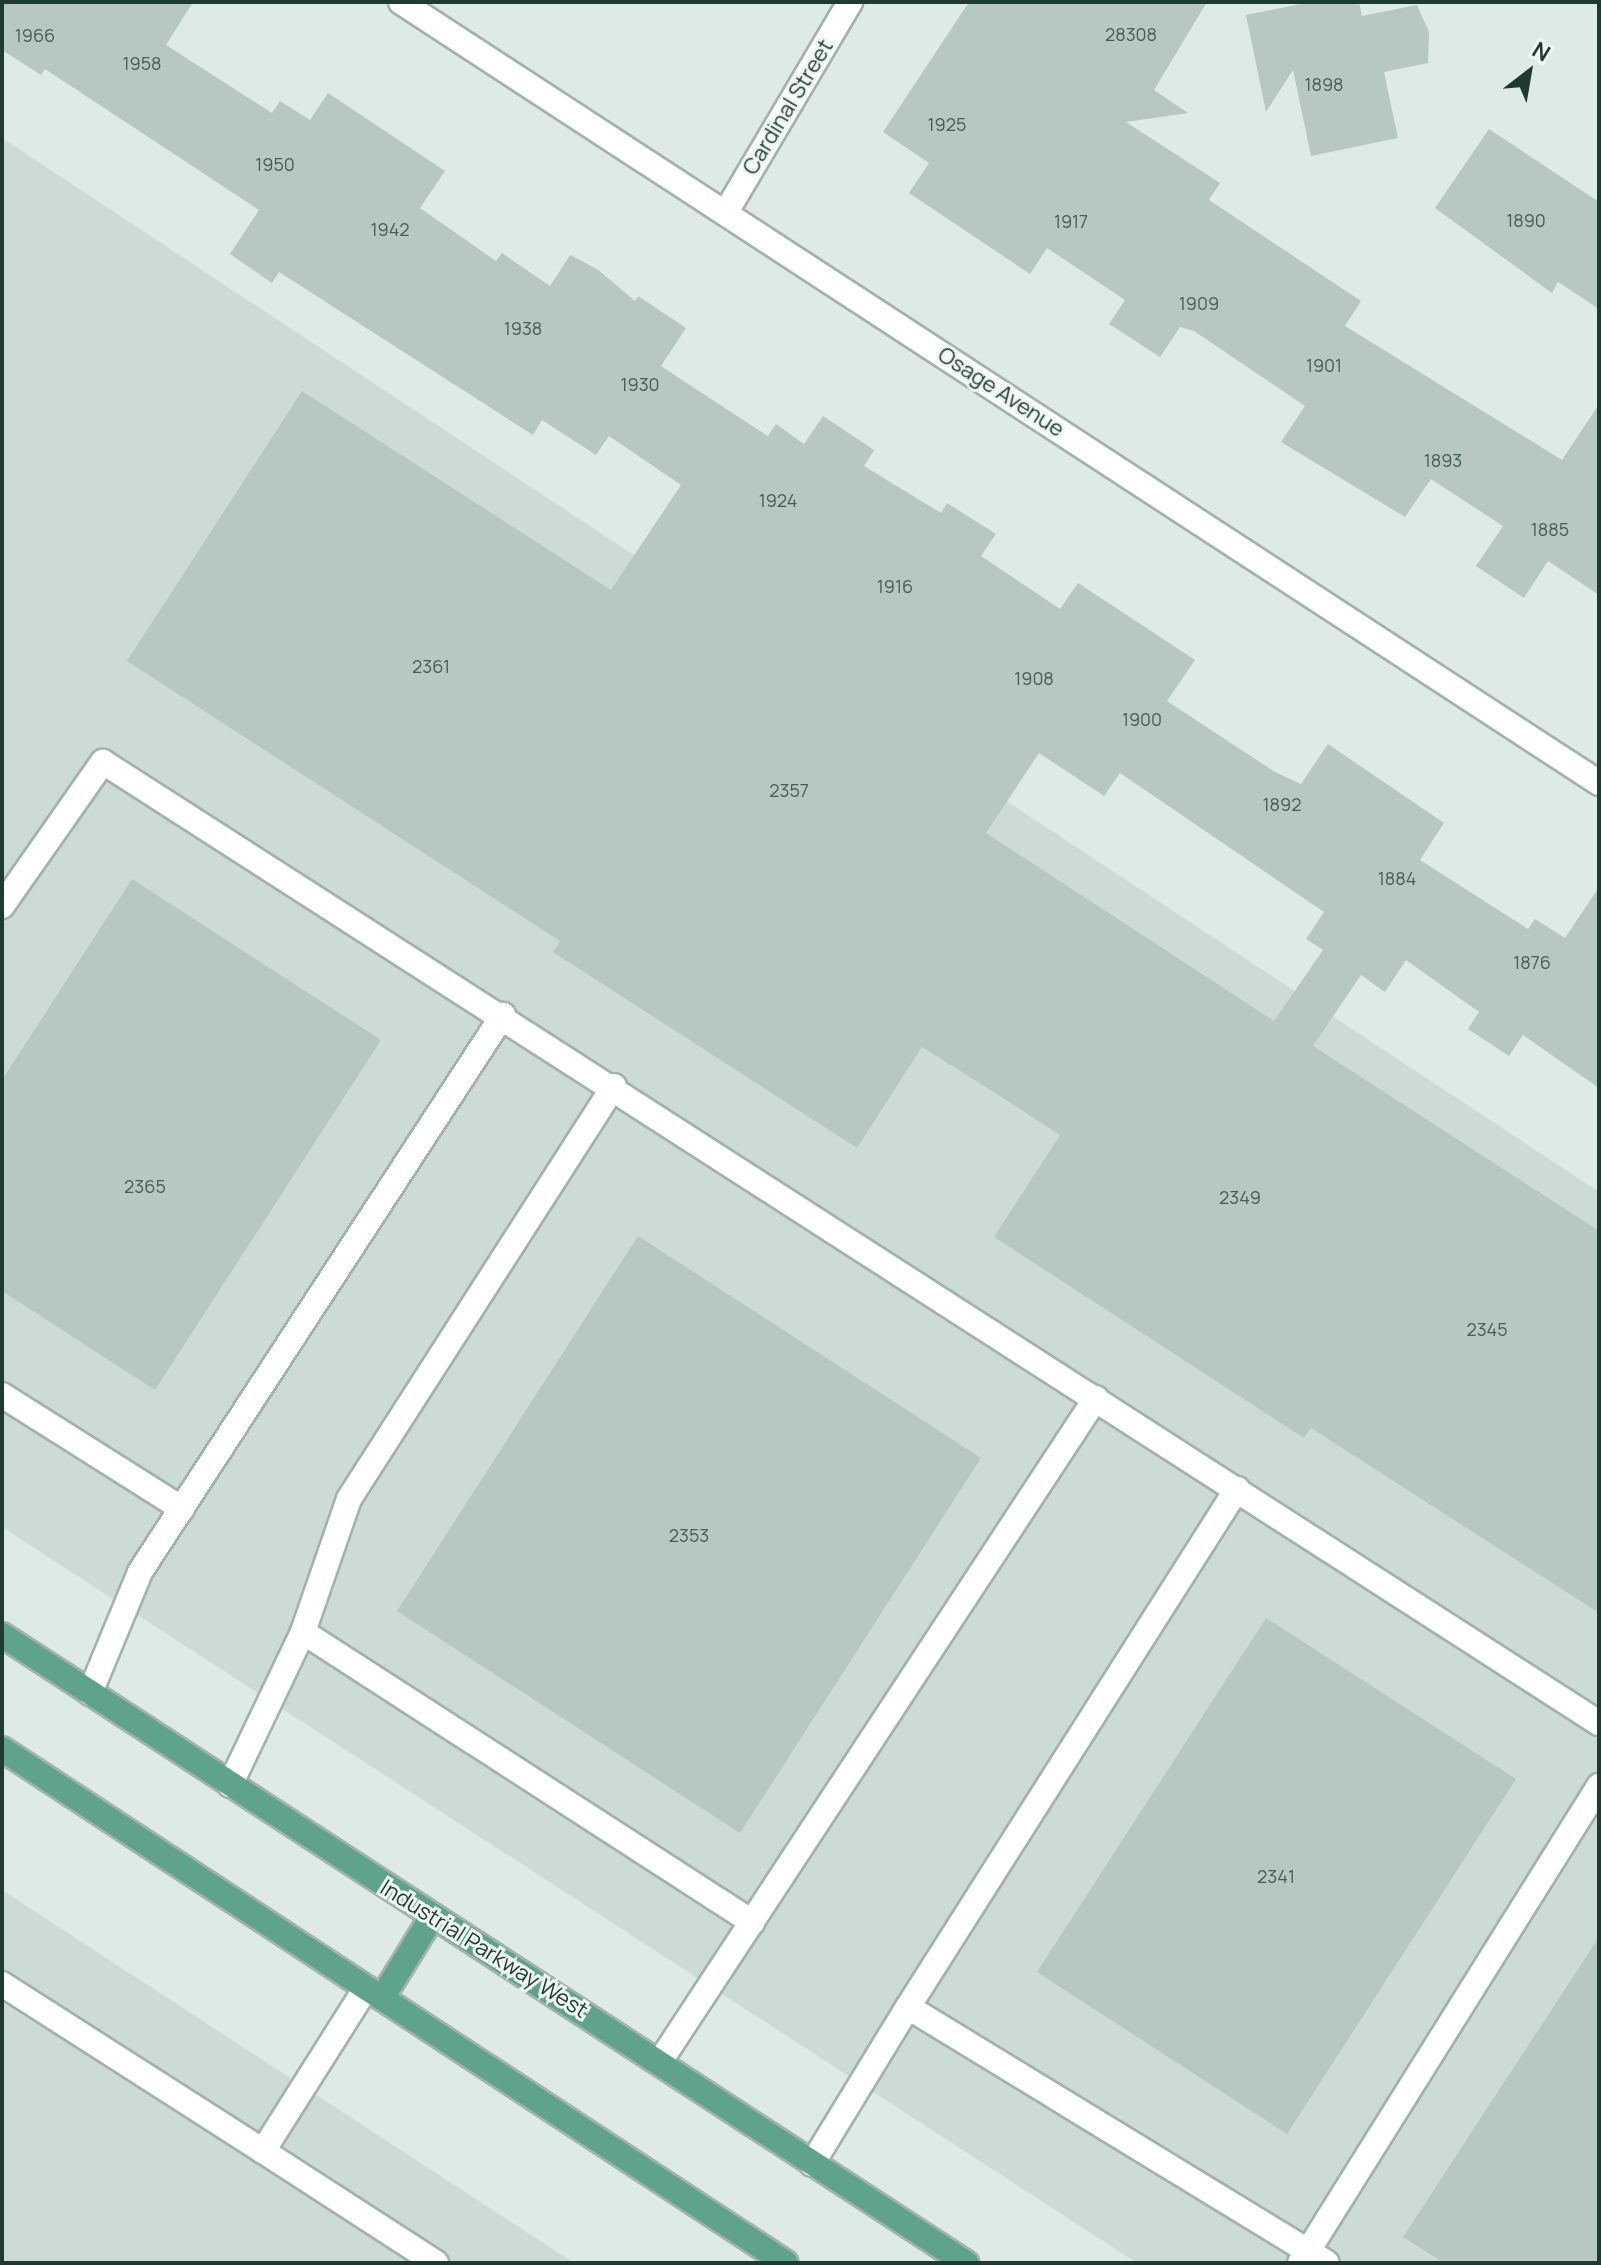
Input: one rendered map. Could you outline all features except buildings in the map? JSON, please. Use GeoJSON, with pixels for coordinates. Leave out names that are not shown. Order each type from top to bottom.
{"type":"FeatureCollection","features":[{"type":"Feature","properties":{"kind":"main road","name":"Industrial Parkway West"},"geometry":{"type":"LineString","coordinates":[[2,1635],[432,1917],[661,2060],[812,2164],[966,2263]]}},
{"type":"Feature","properties":{"kind":"main road"},"geometry":{"type":"LineString","coordinates":[[2,1749],[786,2263]]}},
{"type":"Feature","properties":{"kind":"main road"},"geometry":{"type":"LineString","coordinates":[[374,1993],[432,1917]]}},
{"type":"Feature","properties":{"kind":"street","name":"Osage Avenue"},"geometry":{"type":"LineString","coordinates":[[401,2],[1599,783]]}},
{"type":"Feature","properties":{"kind":"street","name":"Cardinal Street"},"geometry":{"type":"LineString","coordinates":[[726,212],[850,2]]}},
{"type":"Feature","properties":{"kind":"street"},"geometry":{"type":"LineString","coordinates":[[2,906],[103,762],[614,1086],[1599,1723]]}},
{"type":"Feature","properties":{"kind":"street"},"geometry":{"type":"LineString","coordinates":[[90,1693],[140,1572],[503,1015]]}},
{"type":"Feature","properties":{"kind":"street"},"geometry":{"type":"LineString","coordinates":[[230,1785],[303,1632],[349,1499],[614,1086]]}},
{"type":"Feature","properties":{"kind":"street"},"geometry":{"type":"LineString","coordinates":[[2,1395],[182,1509]]}},
{"type":"Feature","properties":{"kind":"street"},"geometry":{"type":"LineString","coordinates":[[661,2060],[1096,1398]]}},
{"type":"Feature","properties":{"kind":"street"},"geometry":{"type":"LineString","coordinates":[[812,2164],[908,2007],[1237,1489]]}},
{"type":"Feature","properties":{"kind":"street"},"geometry":{"type":"LineString","coordinates":[[303,1632],[752,1922]]}},
{"type":"Feature","properties":{"kind":"street"},"geometry":{"type":"LineString","coordinates":[[908,2007],[1312,2259],[1599,1786]]}},
{"type":"Feature","properties":{"kind":"street"},"geometry":{"type":"LineString","coordinates":[[2,1984],[436,2263]]}},
{"type":"Feature","properties":{"kind":"street"},"geometry":{"type":"LineString","coordinates":[[263,2151],[374,1993]]}},
{"type":"Feature","properties":{"kind":"shaded area"},"geometry":{"type":"Polygon","coordinates":[[[2,138],[1599,1192],[1599,2263],[1137,2263],[2,1527],[2,138]]]}},
{"type":"Feature","properties":{"kind":"shaded area"},"geometry":{"type":"Polygon","coordinates":[[[2,1890],[574,2263],[2,2263],[2,1890]]]}}]}
